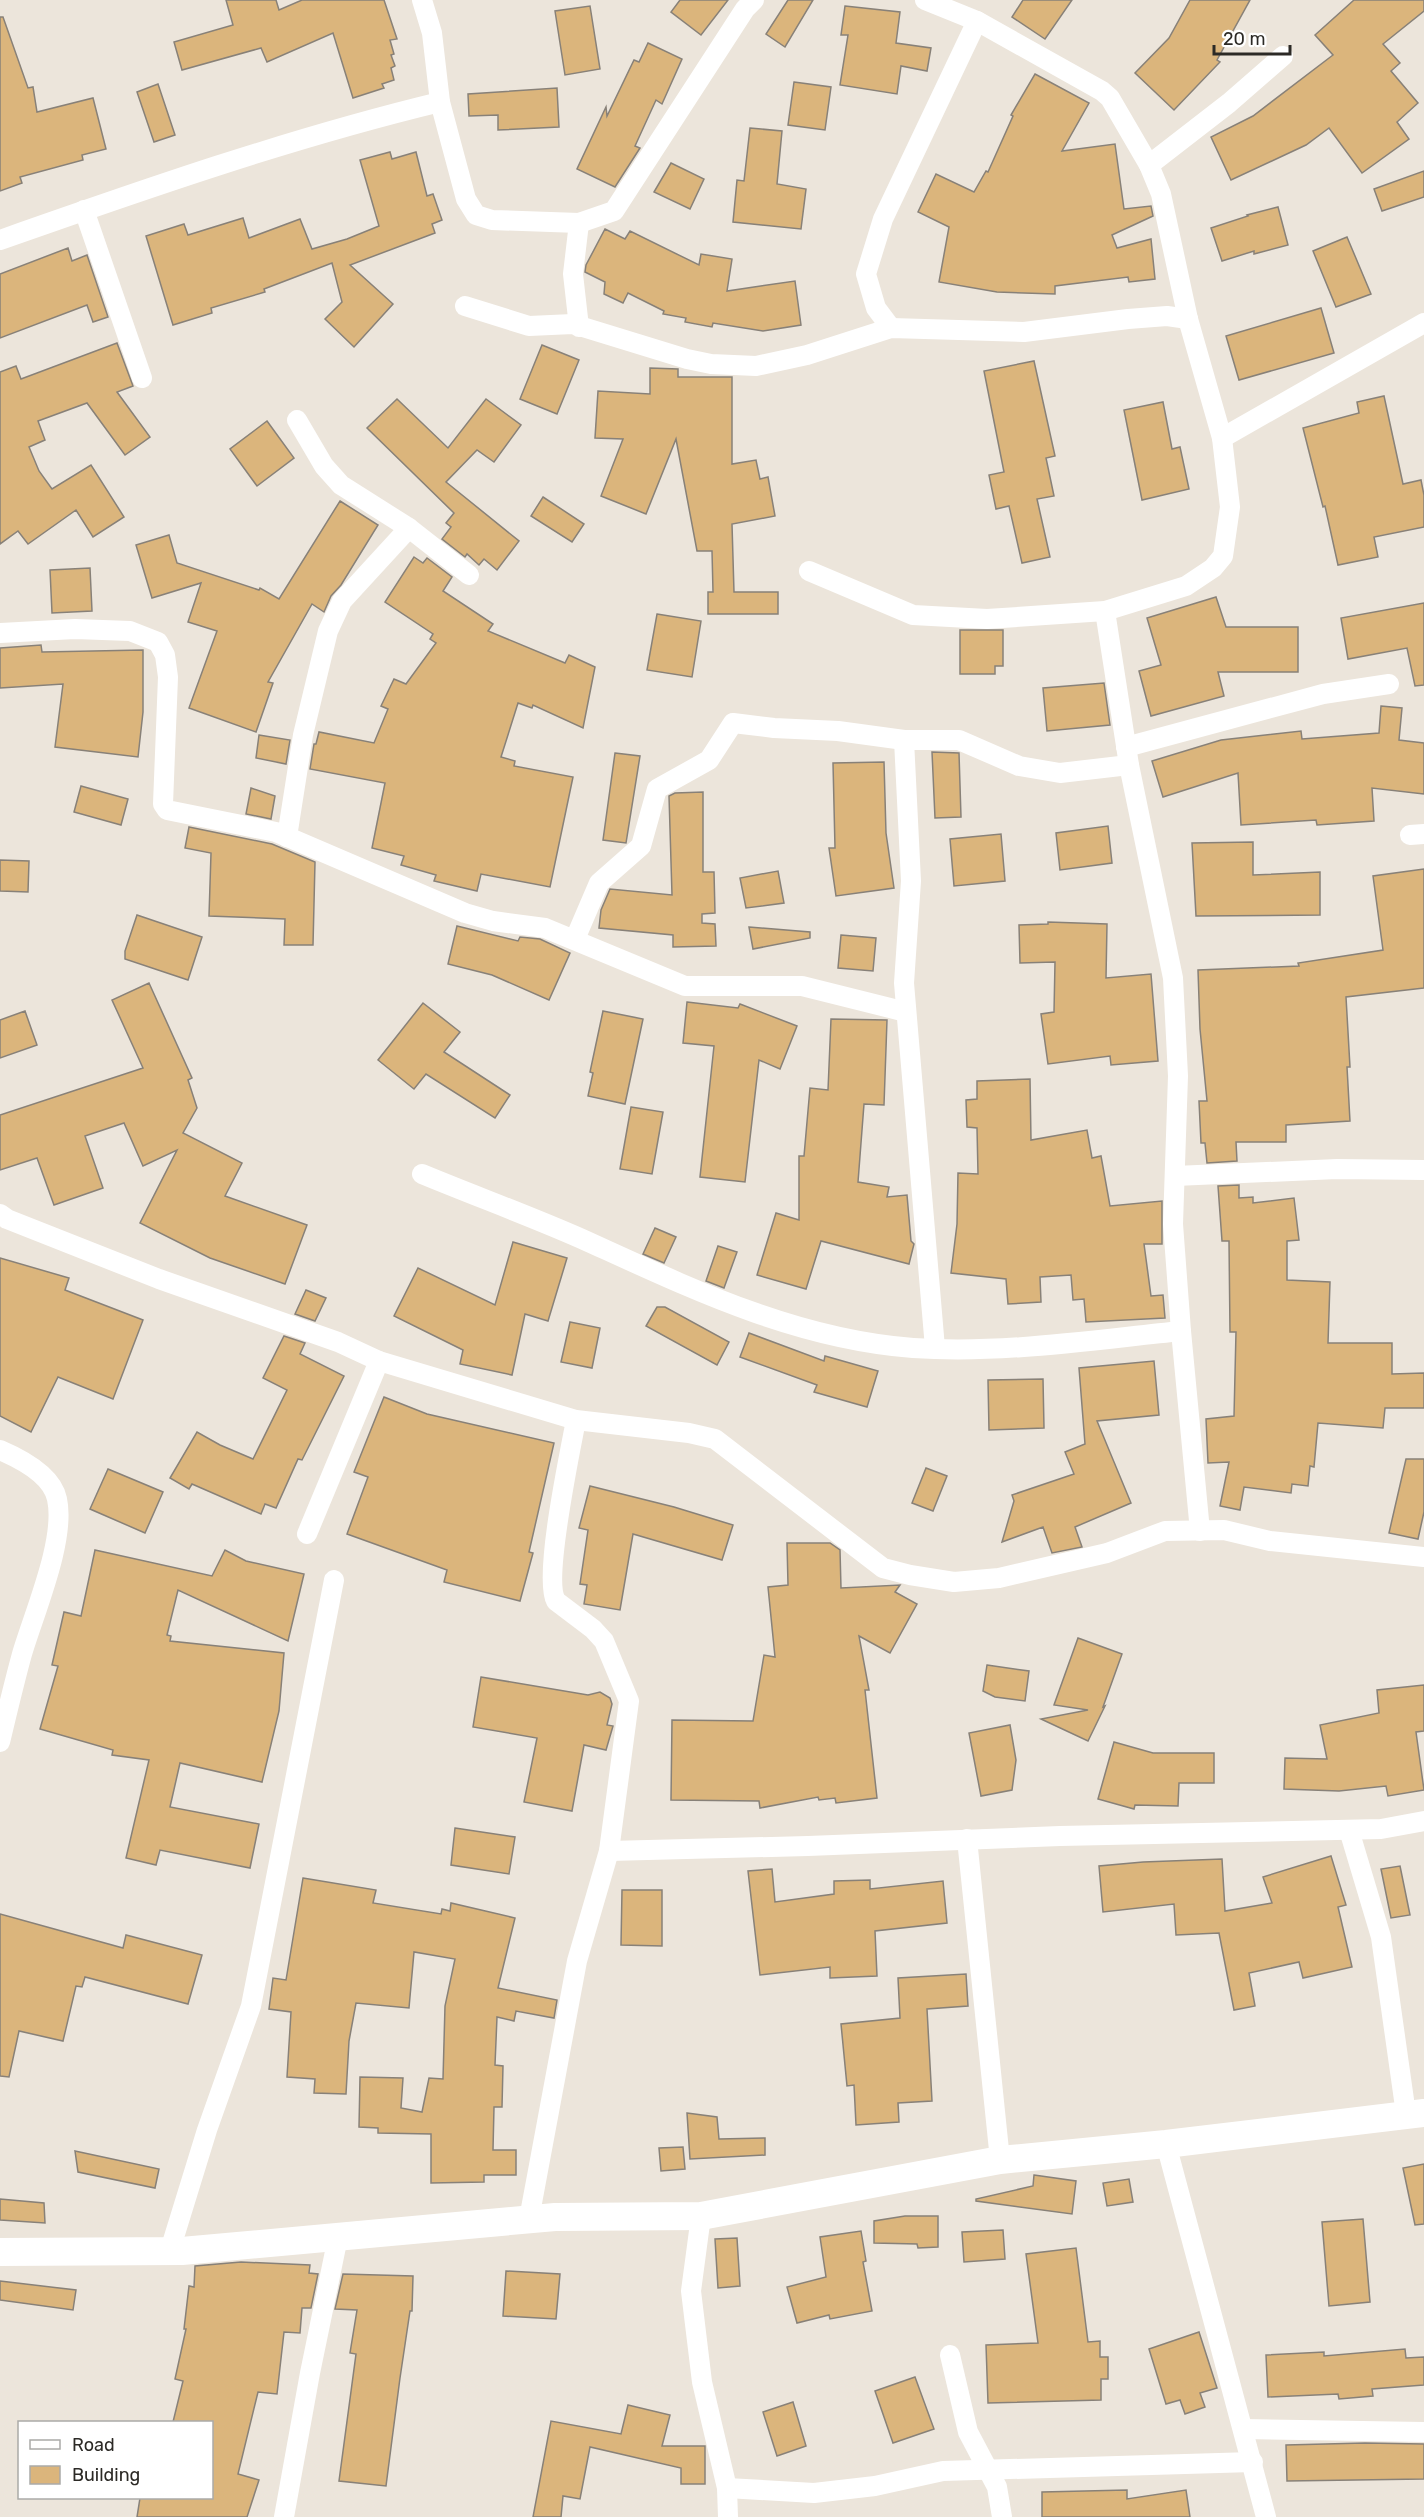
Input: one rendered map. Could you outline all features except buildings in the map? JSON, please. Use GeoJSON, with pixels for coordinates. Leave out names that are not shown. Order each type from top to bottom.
{"type":"FeatureCollection","features":[{"type":"Feature","properties":{"kind":"street"},"geometry":{"type":"LineString","coordinates":[[422,0],[432,33],[440,102],[466,199],[476,215],[492,220],[579,223],[614,211],[745,9],[754,0]]}},
{"type":"Feature","properties":{"kind":"street"},"geometry":{"type":"LineString","coordinates":[[809,571],[913,615],[987,619],[1105,611],[1186,586],[1213,568],[1222,556],[1230,507],[1222,438],[1188,319],[1161,194],[1149,165],[1110,98],[1102,91],[977,21],[925,0]]}},
{"type":"Feature","properties":{"kind":"street"},"geometry":{"type":"LineString","coordinates":[[891,328],[876,308],[866,274],[883,219],[977,21]]}},
{"type":"Feature","properties":{"kind":"street"},"geometry":{"type":"LineString","coordinates":[[1149,165],[1229,103],[1282,56]]}},
{"type":"Feature","properties":{"kind":"street"},"geometry":{"type":"LineString","coordinates":[[0,240],[153,186],[374,118],[440,102]]}},
{"type":"Feature","properties":{"kind":"street"},"geometry":{"type":"LineString","coordinates":[[84,210],[142,378]]}},
{"type":"Feature","properties":{"kind":"street"},"geometry":{"type":"LineString","coordinates":[[579,223],[573,274],[579,327]]}},
{"type":"Feature","properties":{"kind":"street"},"geometry":{"type":"LineString","coordinates":[[465,306],[529,326],[573,324],[687,359],[711,364],[756,366],[807,355],[891,328],[1024,332],[1128,319],[1167,316],[1188,319]]}},
{"type":"Feature","properties":{"kind":"street"},"geometry":{"type":"LineString","coordinates":[[1222,438],[1424,323]]}},
{"type":"Feature","properties":{"kind":"street"},"geometry":{"type":"LineString","coordinates":[[297,420],[324,466],[341,485],[409,528],[469,575]]}},
{"type":"Feature","properties":{"kind":"street"},"geometry":{"type":"LineString","coordinates":[[287,837],[303,735],[328,631],[342,601],[409,528]]}},
{"type":"Feature","properties":{"kind":"street"},"geometry":{"type":"LineString","coordinates":[[1105,611],[1128,756],[1173,978],[1178,1076],[1173,1224],[1200,1531]]}},
{"type":"Feature","properties":{"kind":"street"},"geometry":{"type":"LineString","coordinates":[[0,633],[75,629],[130,631],[158,642],[165,655],[168,677],[163,804],[167,810],[276,832],[465,913],[493,921],[545,928],[685,986],[802,986],[906,1012]]}},
{"type":"Feature","properties":{"kind":"street"},"geometry":{"type":"LineString","coordinates":[[575,939],[599,883],[641,846],[657,789],[709,760],[733,723],[774,728],[838,731],[904,740],[959,740],[1019,766],[1060,773],[1128,756],[1323,694],[1389,684]]}},
{"type":"Feature","properties":{"kind":"street"},"geometry":{"type":"LineString","coordinates":[[904,740],[911,881],[904,983],[935,1348]]}},
{"type":"Feature","properties":{"kind":"street"},"geometry":{"type":"LineString","coordinates":[[1175,1176],[1337,1169],[1424,1170]]}},
{"type":"Feature","properties":{"kind":"street"},"geometry":{"type":"LineString","coordinates":[[422,1174],[580,1238],[648,1270],[758,1316],[845,1338],[912,1348],[982,1351],[1181,1331]]}},
{"type":"Feature","properties":{"kind":"street"},"geometry":{"type":"LineString","coordinates":[[0,1214],[7,1220],[159,1280],[338,1342],[380,1361],[576,1420],[689,1433],[715,1439],[883,1568],[910,1575],[954,1582],[999,1578],[1107,1553],[1165,1531],[1224,1530],[1270,1541],[1424,1557]]}},
{"type":"Feature","properties":{"kind":"street"},"geometry":{"type":"LineString","coordinates":[[307,1534],[380,1361]]}},
{"type":"Feature","properties":{"kind":"street"},"geometry":{"type":"LineString","coordinates":[[529,2219],[577,1961],[609,1851],[629,1701],[604,1641],[593,1629],[555,1601],[552,1595],[553,1558],[576,1420]]}},
{"type":"Feature","properties":{"kind":"street"},"geometry":{"type":"LineString","coordinates":[[0,1450],[15,1456],[44,1477],[57,1497],[59,1521],[46,1582],[22,1653],[0,1742]]}},
{"type":"Feature","properties":{"kind":"street"},"geometry":{"type":"LineString","coordinates":[[170,2250],[207,2130],[251,2006],[334,1580]]}},
{"type":"Feature","properties":{"kind":"street"},"geometry":{"type":"LineString","coordinates":[[609,1851],[1381,1829],[1424,1821]]}},
{"type":"Feature","properties":{"kind":"street"},"geometry":{"type":"LineString","coordinates":[[0,2252],[170,2250],[555,2217],[701,2216],[1000,2160],[1166,2144],[1415,2114],[1381,1937],[1349,1830]]}},
{"type":"Feature","properties":{"kind":"street"},"geometry":{"type":"LineString","coordinates":[[967,1839],[1000,2160]]}},
{"type":"Feature","properties":{"kind":"street"},"geometry":{"type":"LineString","coordinates":[[1166,2144],[1266,2517]]}},
{"type":"Feature","properties":{"kind":"street"},"geometry":{"type":"LineString","coordinates":[[701,2216],[691,2290],[702,2382],[727,2488],[728,2517]]}},
{"type":"Feature","properties":{"kind":"street"},"geometry":{"type":"LineString","coordinates":[[284,2517],[338,2236]]}},
{"type":"Feature","properties":{"kind":"street"},"geometry":{"type":"LineString","coordinates":[[950,2355],[968,2432],[996,2487],[1002,2517]]}},
{"type":"Feature","properties":{"kind":"street"},"geometry":{"type":"LineString","coordinates":[[1244,2430],[1424,2432]]}},
{"type":"Feature","properties":{"kind":"street"},"geometry":{"type":"LineString","coordinates":[[727,2488],[814,2493],[876,2486],[943,2471],[1253,2462]]}}]}
